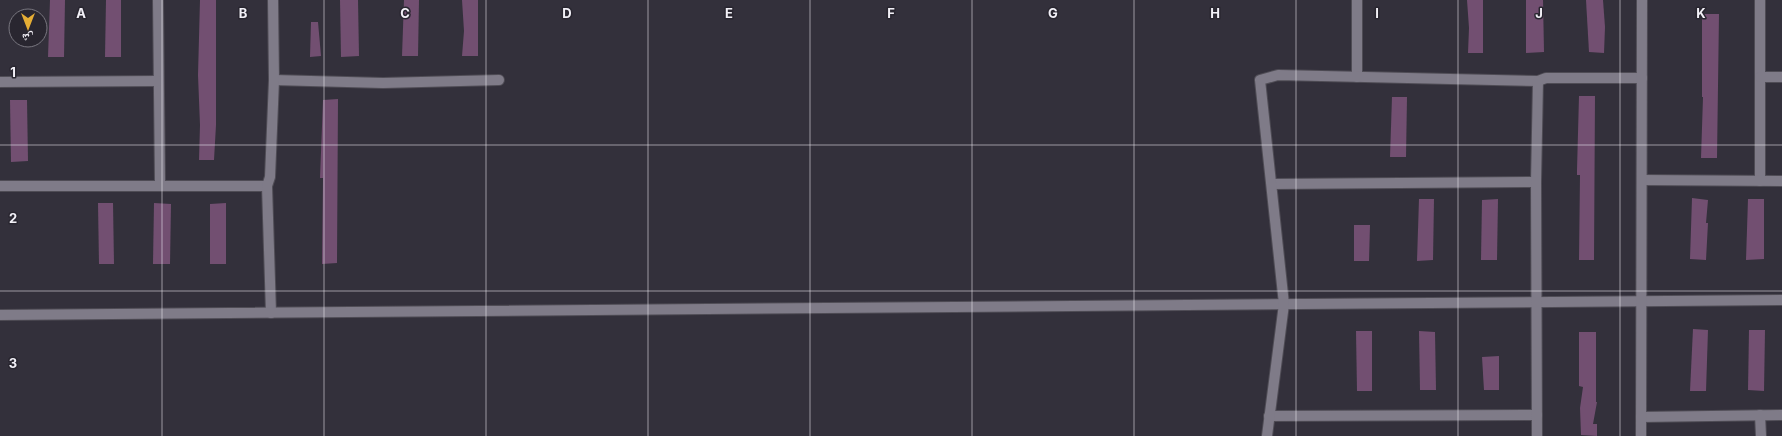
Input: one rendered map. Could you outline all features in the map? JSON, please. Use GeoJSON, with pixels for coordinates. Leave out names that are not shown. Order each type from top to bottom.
{"type":"FeatureCollection","features":[{"type":"Feature","properties":{"kind":"street"},"geometry":{"type":"LineString","coordinates":[[158,0],[160,186]]}},
{"type":"Feature","properties":{"kind":"street"},"geometry":{"type":"LineString","coordinates":[[271,313],[267,186],[270,177],[274,80],[273,0]]}},
{"type":"Feature","properties":{"kind":"street"},"geometry":{"type":"LineString","coordinates":[[1357,0],[1357,77]]}},
{"type":"Feature","properties":{"kind":"street"},"geometry":{"type":"LineString","coordinates":[[1641,436],[1642,0]]}},
{"type":"Feature","properties":{"kind":"street"},"geometry":{"type":"LineString","coordinates":[[1760,0],[1760,181]]}},
{"type":"Feature","properties":{"kind":"street"},"geometry":{"type":"LineString","coordinates":[[1267,436],[1284,304],[1260,80],[1278,75],[1538,81],[1546,78],[1642,78]]}},
{"type":"Feature","properties":{"kind":"street"},"geometry":{"type":"LineString","coordinates":[[1760,77],[1782,77]]}},
{"type":"Feature","properties":{"kind":"street"},"geometry":{"type":"LineString","coordinates":[[274,80],[384,83],[499,80]]}},
{"type":"Feature","properties":{"kind":"street"},"geometry":{"type":"LineString","coordinates":[[0,82],[158,81]]}},
{"type":"Feature","properties":{"kind":"street"},"geometry":{"type":"LineString","coordinates":[[1537,436],[1536,182],[1538,81]]}},
{"type":"Feature","properties":{"kind":"street"},"geometry":{"type":"LineString","coordinates":[[1642,180],[1782,181]]}},
{"type":"Feature","properties":{"kind":"street"},"geometry":{"type":"LineString","coordinates":[[1272,184],[1536,182]]}},
{"type":"Feature","properties":{"kind":"street"},"geometry":{"type":"LineString","coordinates":[[0,186],[267,186]]}},
{"type":"Feature","properties":{"kind":"street"},"geometry":{"type":"LineString","coordinates":[[0,315],[1782,300]]}},
{"type":"Feature","properties":{"kind":"street"},"geometry":{"type":"LineString","coordinates":[[1269,416],[1537,415]]}},
{"type":"Feature","properties":{"kind":"street"},"geometry":{"type":"LineString","coordinates":[[1760,415],[1761,436]]}},
{"type":"Feature","properties":{"kind":"street"},"geometry":{"type":"LineString","coordinates":[[1641,417],[1782,415]]}},
{"type":"Feature","properties":{"kind":"building"},"geometry":{"type":"Polygon","coordinates":[[[50,0],[65,0],[64,57],[48,57],[50,0]]]}},
{"type":"Feature","properties":{"kind":"building"},"geometry":{"type":"Polygon","coordinates":[[[106,0],[121,0],[121,57],[105,57],[106,0]]]}},
{"type":"Feature","properties":{"kind":"building"},"geometry":{"type":"Polygon","coordinates":[[[200,0],[216,0],[216,125],[214,160],[199,160],[200,125],[198,75],[200,0]]]}},
{"type":"Feature","properties":{"kind":"building"},"geometry":{"type":"Polygon","coordinates":[[[340,0],[358,0],[359,56],[341,57],[340,0]]]}},
{"type":"Feature","properties":{"kind":"building"},"geometry":{"type":"Polygon","coordinates":[[[404,0],[419,0],[418,56],[402,56],[404,0]]]}},
{"type":"Feature","properties":{"kind":"building"},"geometry":{"type":"Polygon","coordinates":[[[462,0],[478,0],[478,56],[462,56],[464,31],[462,0]]]}},
{"type":"Feature","properties":{"kind":"building"},"geometry":{"type":"Polygon","coordinates":[[[1467,0],[1483,0],[1483,53],[1468,53],[1469,28],[1467,0]]]}},
{"type":"Feature","properties":{"kind":"building"},"geometry":{"type":"Polygon","coordinates":[[[1526,0],[1543,0],[1544,52],[1526,53],[1526,0]]]}},
{"type":"Feature","properties":{"kind":"building"},"geometry":{"type":"Polygon","coordinates":[[[1586,0],[1603,0],[1605,27],[1604,53],[1589,52],[1586,0]]]}},
{"type":"Feature","properties":{"kind":"building"},"geometry":{"type":"Polygon","coordinates":[[[1702,14],[1719,14],[1717,158],[1701,158],[1703,97],[1702,14]]]}},
{"type":"Feature","properties":{"kind":"building"},"geometry":{"type":"Polygon","coordinates":[[[311,22],[318,22],[321,56],[310,57],[311,22]]]}},
{"type":"Feature","properties":{"kind":"building"},"geometry":{"type":"Polygon","coordinates":[[[1579,96],[1595,96],[1594,260],[1579,260],[1580,175],[1577,175],[1577,170],[1579,96]]]}},
{"type":"Feature","properties":{"kind":"building"},"geometry":{"type":"Polygon","coordinates":[[[1392,97],[1407,97],[1406,157],[1390,157],[1392,97]]]}},
{"type":"Feature","properties":{"kind":"building"},"geometry":{"type":"Polygon","coordinates":[[[338,99],[337,263],[322,264],[323,178],[320,178],[323,100],[338,99]]]}},
{"type":"Feature","properties":{"kind":"building"},"geometry":{"type":"Polygon","coordinates":[[[10,100],[27,100],[28,161],[11,162],[10,100]]]}},
{"type":"Feature","properties":{"kind":"building"},"geometry":{"type":"Polygon","coordinates":[[[1692,198],[1708,200],[1706,223],[1708,223],[1706,260],[1690,259],[1692,198]]]}},
{"type":"Feature","properties":{"kind":"building"},"geometry":{"type":"Polygon","coordinates":[[[1419,199],[1434,199],[1433,260],[1417,261],[1419,199]]]}},
{"type":"Feature","properties":{"kind":"building"},"geometry":{"type":"Polygon","coordinates":[[[1498,199],[1497,260],[1481,260],[1482,200],[1498,199]]]}},
{"type":"Feature","properties":{"kind":"building"},"geometry":{"type":"Polygon","coordinates":[[[1748,199],[1764,199],[1764,259],[1746,260],[1748,199]]]}},
{"type":"Feature","properties":{"kind":"building"},"geometry":{"type":"Polygon","coordinates":[[[98,203],[113,203],[114,264],[99,264],[98,203]]]}},
{"type":"Feature","properties":{"kind":"building"},"geometry":{"type":"Polygon","coordinates":[[[154,203],[171,204],[170,264],[153,264],[154,203]]]}},
{"type":"Feature","properties":{"kind":"building"},"geometry":{"type":"Polygon","coordinates":[[[226,203],[226,264],[210,264],[210,204],[226,203]]]}},
{"type":"Feature","properties":{"kind":"building"},"geometry":{"type":"Polygon","coordinates":[[[1354,225],[1370,225],[1369,261],[1354,261],[1354,225]]]}},
{"type":"Feature","properties":{"kind":"building"},"geometry":{"type":"Polygon","coordinates":[[[1693,329],[1708,330],[1706,391],[1690,391],[1693,329]]]}},
{"type":"Feature","properties":{"kind":"building"},"geometry":{"type":"Polygon","coordinates":[[[1749,330],[1765,330],[1764,391],[1748,390],[1749,330]]]}},
{"type":"Feature","properties":{"kind":"building"},"geometry":{"type":"Polygon","coordinates":[[[1356,331],[1372,331],[1372,391],[1357,391],[1356,331]]]}},
{"type":"Feature","properties":{"kind":"building"},"geometry":{"type":"Polygon","coordinates":[[[1419,331],[1435,332],[1436,390],[1420,390],[1419,331]]]}},
{"type":"Feature","properties":{"kind":"building"},"geometry":{"type":"Polygon","coordinates":[[[1579,332],[1596,332],[1597,402],[1593,424],[1597,424],[1597,436],[1581,435],[1580,408],[1583,387],[1579,386],[1579,332]]]}},
{"type":"Feature","properties":{"kind":"building"},"geometry":{"type":"Polygon","coordinates":[[[1499,356],[1499,390],[1484,390],[1482,357],[1499,356]]]}}]}
